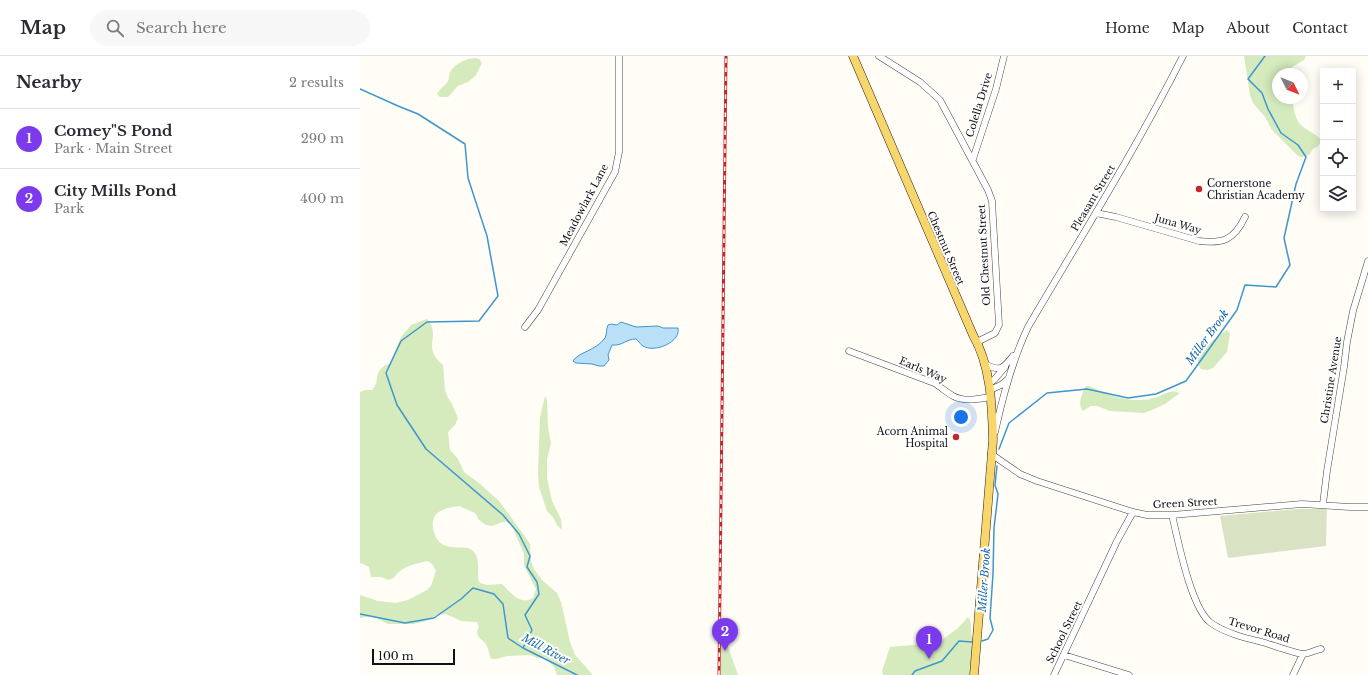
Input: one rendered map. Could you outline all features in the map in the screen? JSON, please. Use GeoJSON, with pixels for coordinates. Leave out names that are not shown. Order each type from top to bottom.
{"type":"FeatureCollection","features":[{"type":"Feature","properties":{"kind":"main road","name":"Chestnut Street"},"geometry":{"type":"LineString","coordinates":[[853,56],[977,342],[984,364],[989,390],[992,440],[991,454]]}},
{"type":"Feature","properties":{"kind":"main road"},"geometry":{"type":"LineString","coordinates":[[974,675],[991,454]]}},
{"type":"Feature","properties":{"kind":"street","name":"Meadowlark Lane"},"geometry":{"type":"LineString","coordinates":[[525,326],[538,310],[615,172],[619,152],[619,56]]}},
{"type":"Feature","properties":{"kind":"street","name":"Old Chestnut Street"},"geometry":{"type":"LineString","coordinates":[[879,56],[920,82],[940,100],[973,159],[992,201],[999,325],[995,332],[977,342]]}},
{"type":"Feature","properties":{"kind":"street","name":"Colella Drive"},"geometry":{"type":"LineString","coordinates":[[973,159],[996,89],[1004,56]]}},
{"type":"Feature","properties":{"kind":"street","name":"Pleasant Street"},"geometry":{"type":"LineString","coordinates":[[992,440],[1008,378],[1018,348],[1028,327],[1137,143],[1183,56]]}},
{"type":"Feature","properties":{"kind":"street","name":"Juna Way"},"geometry":{"type":"LineString","coordinates":[[1096,213],[1116,217],[1199,241],[1211,242],[1220,242],[1227,239],[1240,228],[1245,217]]}},
{"type":"Feature","properties":{"kind":"street","name":"Christine Avenue"},"geometry":{"type":"LineString","coordinates":[[1323,504],[1347,342],[1353,311],[1368,261]]}},
{"type":"Feature","properties":{"kind":"street","name":"Pleasant Street"},"geometry":{"type":"LineString","coordinates":[[989,390],[1018,348]]}},
{"type":"Feature","properties":{"kind":"street","name":"Earls Way"},"geometry":{"type":"LineString","coordinates":[[849,351],[941,387],[953,396],[965,400],[978,399],[989,390]]}},
{"type":"Feature","properties":{"kind":"street"},"geometry":{"type":"LineString","coordinates":[[984,364],[996,370],[1003,368],[1007,364]]}},
{"type":"Feature","properties":{"kind":"street"},"geometry":{"type":"LineString","coordinates":[[989,390],[1001,385],[1008,378]]}},
{"type":"Feature","properties":{"kind":"street","name":"Green Street"},"geometry":{"type":"LineString","coordinates":[[991,454],[1020,474],[1037,481],[1133,512],[1147,515],[1172,515],[1302,504],[1368,507]]}},
{"type":"Feature","properties":{"kind":"street","name":"School Street"},"geometry":{"type":"LineString","coordinates":[[1054,675],[1092,597],[1117,541],[1133,512]]}},
{"type":"Feature","properties":{"kind":"street","name":"Trevor Road"},"geometry":{"type":"LineString","coordinates":[[1172,515],[1183,559],[1194,594],[1202,612],[1207,619],[1220,628],[1243,637],[1303,654]]}},
{"type":"Feature","properties":{"kind":"street"},"geometry":{"type":"LineString","coordinates":[[1293,675],[1303,654],[1320,649]]}},
{"type":"Feature","properties":{"kind":"street"},"geometry":{"type":"LineString","coordinates":[[1064,655],[1129,675]]}},
{"type":"Feature","properties":{"kind":"green space"},"geometry":{"type":"Polygon","coordinates":[[[1244,56],[1306,56],[1304,60],[1292,68],[1272,68],[1272,104],[1293,104],[1299,122],[1320,139],[1320,143],[1313,149],[1309,155],[1301,157],[1298,156],[1272,130],[1265,117],[1253,103],[1250,95],[1244,56]]]}},
{"type":"Feature","properties":{"kind":"green space"},"geometry":{"type":"Polygon","coordinates":[[[475,58],[479,59],[482,63],[476,75],[468,82],[458,86],[448,97],[440,97],[437,94],[448,81],[452,69],[461,62],[475,58]]]}},
{"type":"Feature","properties":{"kind":"green space"},"geometry":{"type":"Polygon","coordinates":[[[427,319],[431,324],[433,334],[433,353],[443,365],[445,390],[458,418],[455,425],[448,432],[450,450],[458,459],[464,472],[499,501],[530,544],[531,561],[534,569],[542,580],[557,593],[561,602],[570,642],[575,655],[593,675],[557,675],[554,667],[545,657],[538,658],[530,655],[507,656],[491,659],[487,646],[477,633],[479,627],[477,622],[461,621],[446,614],[437,615],[426,621],[414,624],[388,624],[372,616],[360,618],[360,595],[378,601],[396,603],[408,600],[427,590],[431,586],[436,571],[433,565],[428,561],[404,568],[394,578],[388,580],[381,577],[371,577],[369,567],[361,563],[360,564],[360,392],[372,390],[375,386],[378,373],[384,366],[390,363],[401,337],[411,325],[427,319]],[[459,506],[448,508],[439,512],[433,520],[434,534],[441,543],[446,546],[466,548],[475,553],[478,568],[478,580],[480,583],[487,585],[502,584],[512,594],[520,599],[528,600],[533,598],[536,589],[524,566],[524,554],[512,526],[507,522],[502,522],[492,526],[486,525],[479,520],[475,513],[459,506]]]}},
{"type":"Feature","properties":{"kind":"green space"},"geometry":{"type":"Polygon","coordinates":[[[1227,330],[1230,334],[1227,352],[1213,368],[1208,370],[1201,369],[1197,357],[1211,342],[1227,330]]]}},
{"type":"Feature","properties":{"kind":"green space"},"geometry":{"type":"Polygon","coordinates":[[[1086,386],[1112,396],[1130,400],[1149,399],[1173,391],[1180,393],[1165,404],[1144,413],[1110,411],[1097,406],[1091,406],[1083,411],[1080,406],[1080,402],[1086,386]]]}},
{"type":"Feature","properties":{"kind":"green space"},"geometry":{"type":"Polygon","coordinates":[[[545,396],[547,400],[548,427],[551,443],[547,459],[547,478],[552,501],[561,519],[562,530],[547,511],[539,487],[540,417],[545,396]]]}},
{"type":"Feature","properties":{"kind":"green space"},"geometry":{"type":"Polygon","coordinates":[[[1297,509],[1327,509],[1326,546],[1228,558],[1220,516],[1297,509]]]}},
{"type":"Feature","properties":{"kind":"green space"},"geometry":{"type":"Polygon","coordinates":[[[968,617],[970,619],[972,638],[974,638],[970,675],[883,675],[882,671],[890,647],[934,643],[942,640],[958,628],[968,617]]]}},
{"type":"Feature","properties":{"kind":"green space"},"geometry":{"type":"Polygon","coordinates":[[[721,627],[738,675],[720,675],[721,627]]]}},
{"type":"Feature","properties":{"kind":"water"},"geometry":{"type":"Polygon","coordinates":[[[621,322],[636,327],[658,326],[663,328],[678,328],[678,333],[676,338],[667,345],[661,347],[650,348],[641,345],[636,339],[612,345],[608,355],[609,360],[604,366],[576,363],[573,361],[579,355],[597,346],[605,338],[608,325],[617,325],[621,322]]]}},
{"type":"Feature","properties":{"kind":"waterway","name":"Miller Brook"},"geometry":{"type":"LineString","coordinates":[[999,449],[1009,423],[1047,393],[1087,389],[1128,398],[1156,394],[1186,381],[1237,310],[1245,285],[1276,287],[1290,265],[1284,238],[1296,184],[1306,157],[1298,145],[1281,133],[1268,109],[1262,93],[1248,79],[1265,56]]}},
{"type":"Feature","properties":{"kind":"waterway"},"geometry":{"type":"LineString","coordinates":[[360,89],[418,114],[465,144],[468,178],[487,236],[498,296],[479,321],[427,322],[401,341],[386,373],[397,405],[426,449],[503,515],[519,534],[530,556],[527,567],[537,582],[539,594],[525,615],[532,630],[523,648]]}},
{"type":"Feature","properties":{"kind":"waterway","name":"Miller Brook"},"geometry":{"type":"LineString","coordinates":[[982,641],[988,639],[993,630],[990,618],[994,528],[998,494],[995,485],[997,466]]}},
{"type":"Feature","properties":{"kind":"waterway","name":"Mill River"},"geometry":{"type":"LineString","coordinates":[[360,614],[405,623],[434,618],[461,599],[473,588],[494,594],[503,604],[508,638],[523,648],[577,675]]}},
{"type":"Feature","properties":{"kind":"waterway","name":"Miller Brook"},"geometry":{"type":"LineString","coordinates":[[912,675],[915,671],[942,661],[959,641],[972,642]]}},
{"type":"Feature","properties":{"kind":"railway"},"geometry":{"type":"LineString","coordinates":[[719,675],[726,56]]}},
{"type":"Feature","properties":{"kind":"place","name":"Cornerstone Christian Academy"},"geometry":{"type":"Point","coordinates":[1199,189]}},
{"type":"Feature","properties":{"kind":"place","name":"Acorn Animal Hospital"},"geometry":{"type":"Point","coordinates":[956,437]}},
{"type":"Feature","properties":{"kind":"place","name":"City Mills Pond"},"geometry":{"type":"Point","coordinates":[725,651]}},
{"type":"Feature","properties":{"kind":"place","name":"Comey\"S Pond"},"geometry":{"type":"Point","coordinates":[929,659]}}]}
